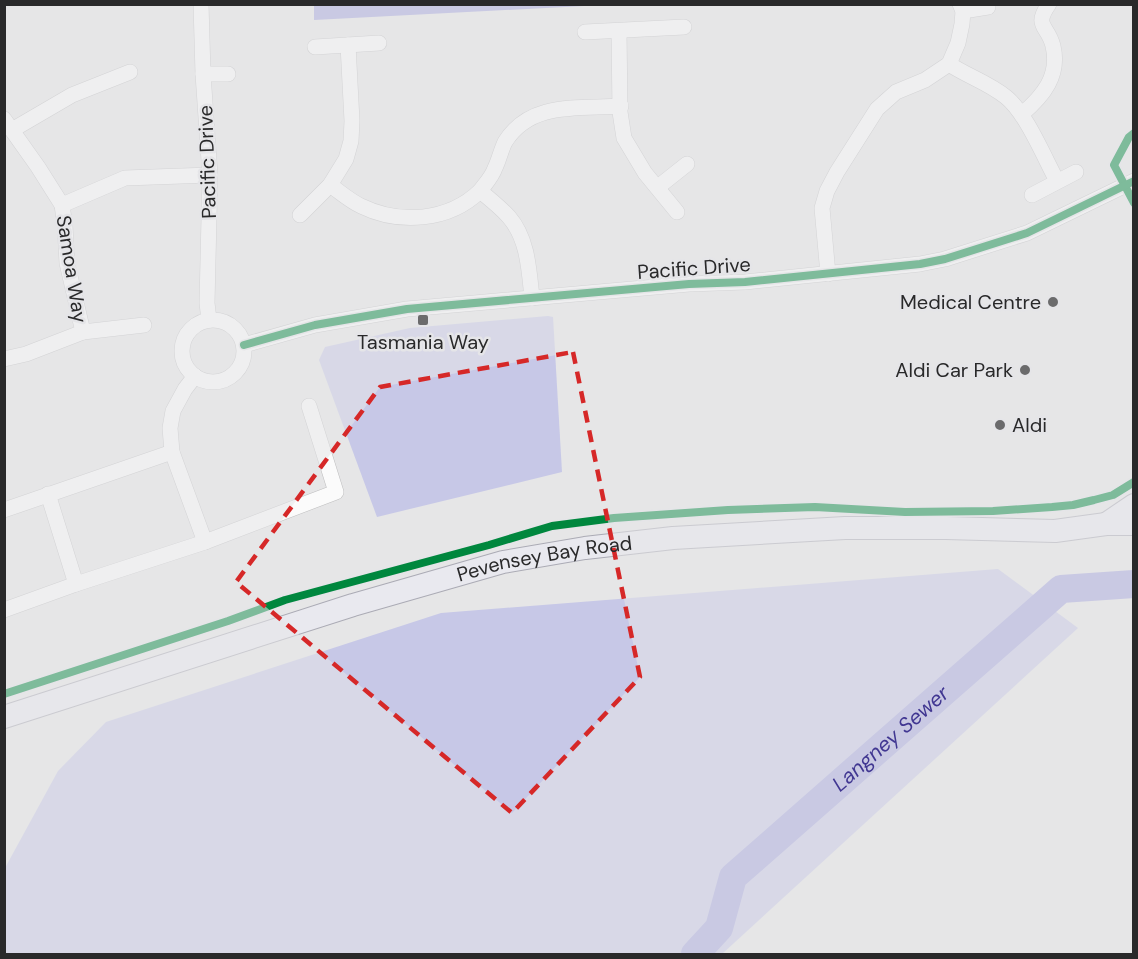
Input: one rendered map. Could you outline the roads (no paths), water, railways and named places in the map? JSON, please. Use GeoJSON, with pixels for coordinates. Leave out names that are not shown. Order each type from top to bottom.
{"type":"FeatureCollection","features":[{"type":"Feature","properties":{"kind":"main road","name":"Pevensey Bay Road"},"geometry":{"type":"LineString","coordinates":[[1106,524],[1134,505]]}},
{"type":"Feature","properties":{"kind":"main road","name":"Pevensey Bay Road"},"geometry":{"type":"LineString","coordinates":[[4,717],[353,605],[503,562],[585,548],[672,538],[845,528],[1055,531],[1106,524],[1134,524]]}},
{"type":"Feature","properties":{"kind":"street","name":"Pacific Drive"},"geometry":{"type":"LineString","coordinates":[[201,4],[210,175],[207,303],[209,320]]}},
{"type":"Feature","properties":{"kind":"street"},"geometry":{"type":"LineString","coordinates":[[1022,114],[1038,100],[1048,86],[1052,74],[1055,59],[1052,44],[1041,24],[1042,14],[1049,4]]}},
{"type":"Feature","properties":{"kind":"street"},"geometry":{"type":"LineString","coordinates":[[828,274],[822,208],[827,191],[837,172],[877,109],[896,93],[925,81],[949,64],[958,43],[962,24],[961,8],[988,7]]}},
{"type":"Feature","properties":{"kind":"street"},"geometry":{"type":"LineString","coordinates":[[585,32],[684,27]]}},
{"type":"Feature","properties":{"kind":"street"},"geometry":{"type":"LineString","coordinates":[[619,31],[624,138],[645,172],[677,212]]}},
{"type":"Feature","properties":{"kind":"street"},"geometry":{"type":"LineString","coordinates":[[315,47],[378,43]]}},
{"type":"Feature","properties":{"kind":"street"},"geometry":{"type":"LineString","coordinates":[[300,215],[330,185],[346,159],[351,141],[352,121],[348,45]]}},
{"type":"Feature","properties":{"kind":"street"},"geometry":{"type":"LineString","coordinates":[[949,64],[1006,97],[1022,114],[1057,181]]}},
{"type":"Feature","properties":{"kind":"street"},"geometry":{"type":"LineString","coordinates":[[62,205],[8,125],[72,95],[130,72]]}},
{"type":"Feature","properties":{"kind":"street"},"geometry":{"type":"LineString","coordinates":[[203,74],[228,74]]}},
{"type":"Feature","properties":{"kind":"street"},"geometry":{"type":"LineString","coordinates":[[330,185],[362,206],[396,216],[415,218],[447,213],[470,201],[480,191],[494,171],[504,144],[520,125],[530,118],[553,110],[621,106]]}},
{"type":"Feature","properties":{"kind":"street"},"geometry":{"type":"LineString","coordinates":[[658,188],[687,164]]}},
{"type":"Feature","properties":{"kind":"street"},"geometry":{"type":"LineString","coordinates":[[1032,195],[1076,172]]}},
{"type":"Feature","properties":{"kind":"street","name":"Samoa Way"},"geometry":{"type":"LineString","coordinates":[[4,359],[26,354],[83,332],[67,264],[62,205],[125,178],[210,175]]}},
{"type":"Feature","properties":{"kind":"street","name":"Pacific Drive"},"geometry":{"type":"LineString","coordinates":[[244,345],[315,325],[407,309],[689,284],[745,282],[920,264],[945,259],[1027,233],[1134,181]]}},
{"type":"Feature","properties":{"kind":"street"},"geometry":{"type":"LineString","coordinates":[[480,191],[501,209],[516,227],[526,251],[532,298]]}},
{"type":"Feature","properties":{"kind":"street"},"geometry":{"type":"LineString","coordinates":[[209,320],[221,321],[231,326],[239,334],[244,345],[244,357],[239,368],[230,377],[219,381],[206,381],[195,376],[183,359],[182,348],[190,329],[209,320]]}},
{"type":"Feature","properties":{"kind":"street"},"geometry":{"type":"LineString","coordinates":[[83,332],[144,325]]}},
{"type":"Feature","properties":{"kind":"street"},"geometry":{"type":"LineString","coordinates":[[195,376],[173,411],[170,428],[172,452],[205,542]]}},
{"type":"Feature","properties":{"kind":"street"},"geometry":{"type":"LineString","coordinates":[[4,610],[205,542],[336,492],[309,406]]}},
{"type":"Feature","properties":{"kind":"street"},"geometry":{"type":"LineString","coordinates":[[4,510],[172,452]]}},
{"type":"Feature","properties":{"kind":"street"},"geometry":{"type":"LineString","coordinates":[[48,494],[76,584]]}},
{"type":"Feature","properties":{"kind":"water"},"geometry":{"type":"Polygon","coordinates":[[[314,4],[603,4],[603,5],[314,20],[314,4]]]}},
{"type":"Feature","properties":{"kind":"waterway","name":"Langney Sewer"},"geometry":{"type":"LineString","coordinates":[[695,954],[719,928],[733,877],[1061,589],[1134,584]]}},
{"type":"Feature","properties":{"kind":"place","name":"Medical Centre"},"geometry":{"type":"Point","coordinates":[1053,302]}},
{"type":"Feature","properties":{"kind":"place","name":"Tasmania Way"},"geometry":{"type":"Point","coordinates":[423,320]}},
{"type":"Feature","properties":{"kind":"place","name":"Aldi Car Park"},"geometry":{"type":"Point","coordinates":[1025,370]}},
{"type":"Feature","properties":{"kind":"place","name":"Aldi"},"geometry":{"type":"Point","coordinates":[1000,425]}}]}
